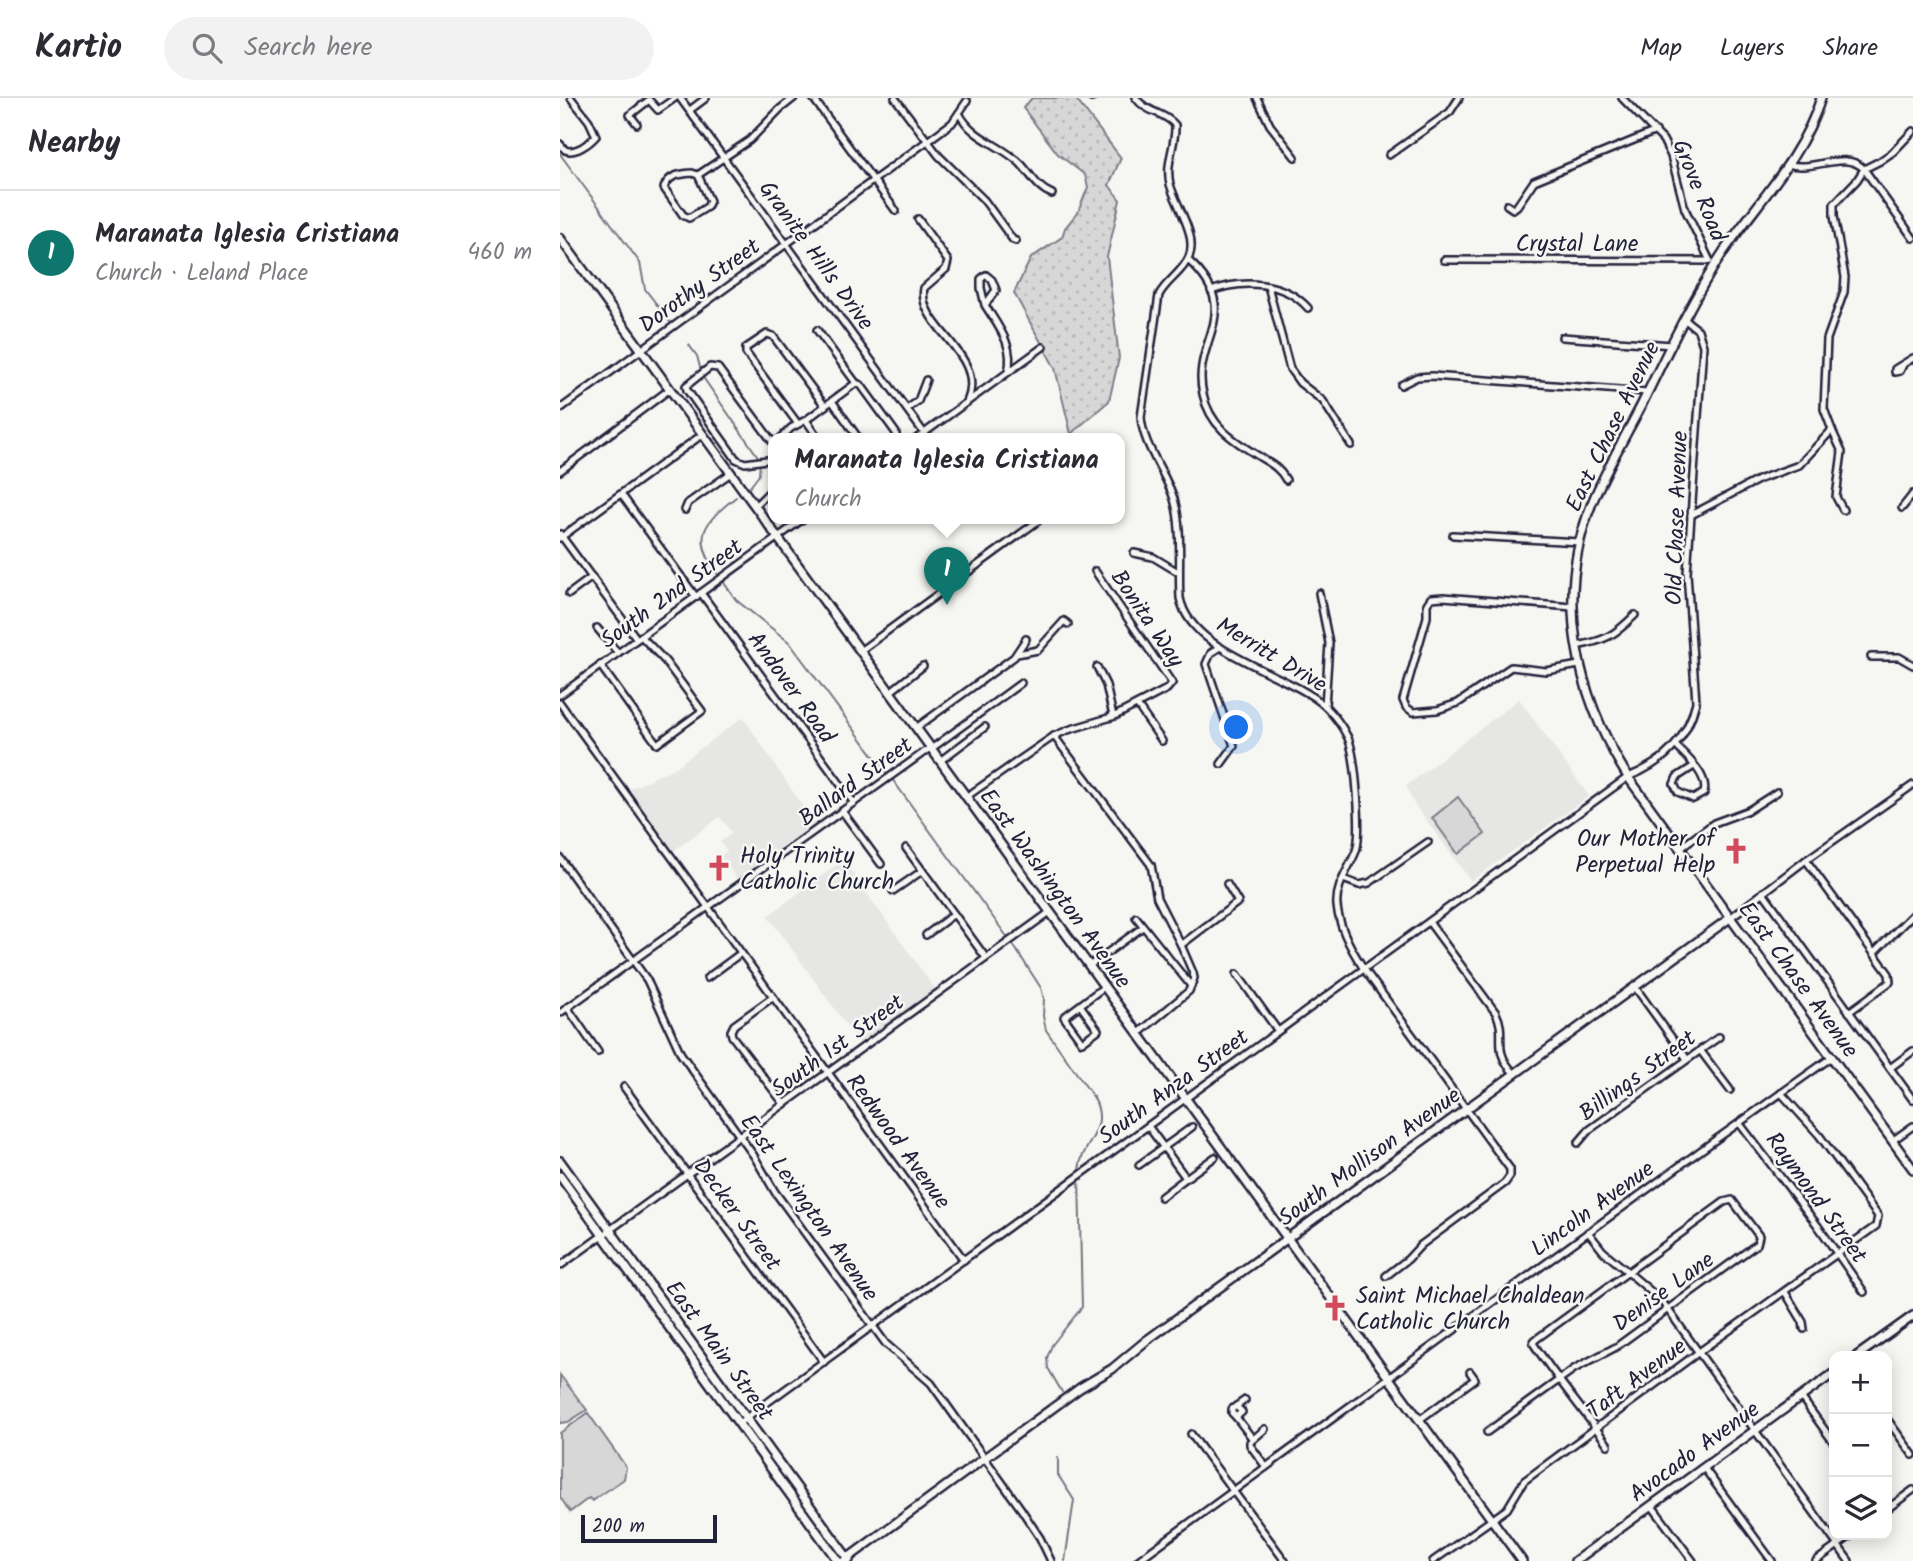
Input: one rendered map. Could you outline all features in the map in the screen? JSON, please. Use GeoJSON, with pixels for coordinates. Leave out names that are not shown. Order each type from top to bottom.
{"type":"FeatureCollection","features":[{"type":"Feature","properties":{"kind":"main road","name":"East Chase Avenue"},"geometry":{"type":"LineString","coordinates":[[1821,98],[1810,127],[1788,164],[1712,264],[1592,502],[1580,542],[1573,607],[1576,646],[1579,665],[1597,720],[1628,777],[1913,1169]]}},
{"type":"Feature","properties":{"kind":"main road","name":"East Washington Avenue"},"geometry":{"type":"LineString","coordinates":[[560,238],[1522,1561]]}},
{"type":"Feature","properties":{"kind":"main road","name":"South Mollison Avenue"},"geometry":{"type":"LineString","coordinates":[[847,1560],[1730,918]]}},
{"type":"Feature","properties":{"kind":"main road","name":"East Main Street"},"geometry":{"type":"LineString","coordinates":[[560,1161],[606,1233]]}},
{"type":"Feature","properties":{"kind":"main road","name":"East Main Street"},"geometry":{"type":"LineString","coordinates":[[560,1176],[606,1233],[847,1560]]}},
{"type":"Feature","properties":{"kind":"main road"},"geometry":{"type":"LineString","coordinates":[[1864,1351],[1913,1316]]}},
{"type":"Feature","properties":{"kind":"main road","name":"Avocado Avenue"},"geometry":{"type":"LineString","coordinates":[[1575,1561],[1829,1377]]}},
{"type":"Feature","properties":{"kind":"main road","name":"East Main Street"},"geometry":{"type":"LineString","coordinates":[[743,1420],[838,1561]]}},
{"type":"Feature","properties":{"kind":"street"},"geometry":{"type":"LineString","coordinates":[[560,144],[565,150],[572,152],[588,144],[596,136],[589,121],[571,98]]}},
{"type":"Feature","properties":{"kind":"street"},"geometry":{"type":"LineString","coordinates":[[637,124],[630,115],[649,100],[658,110],[675,98]]}},
{"type":"Feature","properties":{"kind":"street","name":"Granite Hills Drive"},"geometry":{"type":"LineString","coordinates":[[680,98],[924,433]]}},
{"type":"Feature","properties":{"kind":"street"},"geometry":{"type":"LineString","coordinates":[[690,110],[706,98]]}},
{"type":"Feature","properties":{"kind":"street"},"geometry":{"type":"LineString","coordinates":[[698,175],[710,201],[707,207],[689,218],[683,215],[666,193],[665,185],[679,174],[698,175],[750,140],[780,108],[794,98]]}},
{"type":"Feature","properties":{"kind":"street"},"geometry":{"type":"LineString","coordinates":[[813,98],[896,211]]}},
{"type":"Feature","properties":{"kind":"street"},"geometry":{"type":"LineString","coordinates":[[895,98],[948,166],[972,186],[1013,240],[1016,240]]}},
{"type":"Feature","properties":{"kind":"street"},"geometry":{"type":"LineString","coordinates":[[1136,98],[1147,110],[1175,125],[1169,174],[1190,238],[1188,260],[1207,280],[1216,313],[1201,377],[1205,404],[1224,434],[1281,471],[1286,480]]}},
{"type":"Feature","properties":{"kind":"street"},"geometry":{"type":"LineString","coordinates":[[1257,98],[1270,125],[1295,156]]}},
{"type":"Feature","properties":{"kind":"street"},"geometry":{"type":"LineString","coordinates":[[1389,155],[1450,112],[1459,98]]}},
{"type":"Feature","properties":{"kind":"street","name":"Grove Road"},"geometry":{"type":"LineString","coordinates":[[1622,98],[1656,131],[1671,156],[1681,201],[1712,264]]}},
{"type":"Feature","properties":{"kind":"street","name":"Dorothy Street"},"geometry":{"type":"LineString","coordinates":[[560,409],[953,123],[967,101]]}},
{"type":"Feature","properties":{"kind":"street"},"geometry":{"type":"LineString","coordinates":[[959,113],[971,130],[1012,157],[1042,190],[1052,194]]}},
{"type":"Feature","properties":{"kind":"street"},"geometry":{"type":"LineString","coordinates":[[1507,205],[1513,209],[1517,206],[1534,181],[1656,131]]}},
{"type":"Feature","properties":{"kind":"street"},"geometry":{"type":"LineString","coordinates":[[1843,510],[1836,497],[1842,452],[1824,409],[1827,339],[1844,292],[1845,277],[1834,216],[1835,204],[1864,169],[1893,152],[1913,131]]}},
{"type":"Feature","properties":{"kind":"street"},"geometry":{"type":"LineString","coordinates":[[1788,164],[1804,167],[1842,160],[1856,162],[1864,169],[1913,238]]}},
{"type":"Feature","properties":{"kind":"street"},"geometry":{"type":"LineString","coordinates":[[918,219],[948,261],[946,269],[927,284],[922,297],[925,307],[968,366],[971,387],[967,402]]}},
{"type":"Feature","properties":{"kind":"street","name":"Merritt Drive"},"geometry":{"type":"LineString","coordinates":[[1188,260],[1159,295],[1141,417],[1144,433],[1174,500],[1178,529],[1180,598],[1185,614],[1220,647],[1325,706],[1345,732],[1353,755],[1359,835],[1337,896],[1339,917],[1353,952],[1364,969],[1510,1169],[1505,1183],[1421,1245],[1386,1276]]}},
{"type":"Feature","properties":{"kind":"street","name":"Crystal Lane"},"geometry":{"type":"LineString","coordinates":[[1444,260],[1712,264]]}},
{"type":"Feature","properties":{"kind":"street"},"geometry":{"type":"LineString","coordinates":[[985,305],[996,290],[992,280],[986,275],[982,279],[981,288],[985,305],[1009,345],[1008,372]]}},
{"type":"Feature","properties":{"kind":"street"},"geometry":{"type":"LineString","coordinates":[[1210,291],[1244,283],[1268,286],[1299,298],[1308,308]]}},
{"type":"Feature","properties":{"kind":"street"},"geometry":{"type":"LineString","coordinates":[[1268,286],[1290,369],[1300,383],[1323,401],[1351,445]]}},
{"type":"Feature","properties":{"kind":"street","name":"Old Chase Avenue"},"geometry":{"type":"LineString","coordinates":[[1628,777],[1649,768],[1676,746],[1692,719],[1696,702],[1687,573],[1703,346],[1698,330],[1684,319]]}},
{"type":"Feature","properties":{"kind":"street"},"geometry":{"type":"LineString","coordinates":[[817,330],[896,433]]}},
{"type":"Feature","properties":{"kind":"street"},"geometry":{"type":"LineString","coordinates":[[798,424],[746,353],[746,348],[763,336],[773,336],[825,406]]}},
{"type":"Feature","properties":{"kind":"street"},"geometry":{"type":"LineString","coordinates":[[1562,337],[1672,345]]}},
{"type":"Feature","properties":{"kind":"street"},"geometry":{"type":"LineString","coordinates":[[924,433],[1043,347]]}},
{"type":"Feature","properties":{"kind":"street"},"geometry":{"type":"LineString","coordinates":[[1903,365],[1913,358]]}},
{"type":"Feature","properties":{"kind":"street"},"geometry":{"type":"LineString","coordinates":[[768,435],[718,368],[710,367],[686,386],[736,459],[745,463],[768,460]]}},
{"type":"Feature","properties":{"kind":"street"},"geometry":{"type":"LineString","coordinates":[[1401,385],[1417,377],[1432,376],[1647,392]]}},
{"type":"Feature","properties":{"kind":"street"},"geometry":{"type":"LineString","coordinates":[[907,409],[918,401],[926,380]]}},
{"type":"Feature","properties":{"kind":"street"},"geometry":{"type":"LineString","coordinates":[[784,433],[856,383]]}},
{"type":"Feature","properties":{"kind":"street"},"geometry":{"type":"LineString","coordinates":[[560,471],[670,389]]}},
{"type":"Feature","properties":{"kind":"street"},"geometry":{"type":"LineString","coordinates":[[831,401],[855,433]]}},
{"type":"Feature","properties":{"kind":"street"},"geometry":{"type":"LineString","coordinates":[[806,420],[815,433]]}},
{"type":"Feature","properties":{"kind":"street"},"geometry":{"type":"LineString","coordinates":[[1691,515],[1760,480],[1799,465],[1832,430]]}},
{"type":"Feature","properties":{"kind":"street"},"geometry":{"type":"LineString","coordinates":[[600,665],[657,744],[702,711],[665,661],[639,638],[561,536],[703,434]]}},
{"type":"Feature","properties":{"kind":"street"},"geometry":{"type":"LineString","coordinates":[[685,510],[688,503],[731,473]]}},
{"type":"Feature","properties":{"kind":"street","name":"Andover Road"},"geometry":{"type":"LineString","coordinates":[[621,494],[854,803]]}},
{"type":"Feature","properties":{"kind":"street"},"geometry":{"type":"LineString","coordinates":[[1902,508],[1913,494]]}},
{"type":"Feature","properties":{"kind":"street"},"geometry":{"type":"LineString","coordinates":[[755,506],[768,495]]}},
{"type":"Feature","properties":{"kind":"street","name":"South 2nd Street"},"geometry":{"type":"LineString","coordinates":[[560,695],[796,524]]}},
{"type":"Feature","properties":{"kind":"street"},"geometry":{"type":"LineString","coordinates":[[860,651],[1034,524]]}},
{"type":"Feature","properties":{"kind":"street"},"geometry":{"type":"LineString","coordinates":[[1454,535],[1580,542]]}},
{"type":"Feature","properties":{"kind":"street"},"geometry":{"type":"LineString","coordinates":[[1133,553],[1153,556],[1179,572]]}},
{"type":"Feature","properties":{"kind":"street","name":"Bonita Way"},"geometry":{"type":"LineString","coordinates":[[1095,572],[1172,683],[1167,689],[1137,705]]}},
{"type":"Feature","properties":{"kind":"street"},"geometry":{"type":"LineString","coordinates":[[569,594],[592,577]]}},
{"type":"Feature","properties":{"kind":"street"},"geometry":{"type":"LineString","coordinates":[[1319,593],[1329,643],[1325,706]]}},
{"type":"Feature","properties":{"kind":"street"},"geometry":{"type":"LineString","coordinates":[[1573,607],[1431,598],[1427,604],[1427,617],[1403,700],[1406,707],[1413,712],[1448,708],[1511,667],[1546,671],[1579,665]]}},
{"type":"Feature","properties":{"kind":"street"},"geometry":{"type":"LineString","coordinates":[[1576,646],[1600,642],[1610,637],[1635,615]]}},
{"type":"Feature","properties":{"kind":"street"},"geometry":{"type":"LineString","coordinates":[[1016,655],[1038,650],[1064,621],[1068,624]]}},
{"type":"Feature","properties":{"kind":"street"},"geometry":{"type":"LineString","coordinates":[[597,628],[618,653]]}},
{"type":"Feature","properties":{"kind":"street"},"geometry":{"type":"LineString","coordinates":[[1016,655],[1027,639]]}},
{"type":"Feature","properties":{"kind":"street"},"geometry":{"type":"LineString","coordinates":[[1220,647],[1211,653],[1206,664],[1234,746],[1221,764]]}},
{"type":"Feature","properties":{"kind":"street","name":"Ballard Street"},"geometry":{"type":"LineString","coordinates":[[916,728],[1016,655]]}},
{"type":"Feature","properties":{"kind":"street"},"geometry":{"type":"LineString","coordinates":[[1871,657],[1899,657],[1913,665]]}},
{"type":"Feature","properties":{"kind":"street"},"geometry":{"type":"LineString","coordinates":[[890,692],[923,666]]}},
{"type":"Feature","properties":{"kind":"street"},"geometry":{"type":"LineString","coordinates":[[1097,667],[1106,685],[1113,716]]}},
{"type":"Feature","properties":{"kind":"street","name":"Ballard Street"},"geometry":{"type":"LineString","coordinates":[[560,1013],[1021,683]]}},
{"type":"Feature","properties":{"kind":"street","name":"Redwood Avenue"},"geometry":{"type":"LineString","coordinates":[[560,703],[964,1260]]}},
{"type":"Feature","properties":{"kind":"street"},"geometry":{"type":"LineString","coordinates":[[966,797],[1054,736],[1137,705],[1162,741]]}},
{"type":"Feature","properties":{"kind":"street"},"geometry":{"type":"LineString","coordinates":[[940,761],[985,727]]}},
{"type":"Feature","properties":{"kind":"street"},"geometry":{"type":"LineString","coordinates":[[1054,736],[1151,865],[1157,898],[1194,978],[1177,1003],[1139,1033]]}},
{"type":"Feature","properties":{"kind":"street"},"geometry":{"type":"LineString","coordinates":[[1676,746],[1694,766],[1706,786],[1702,795],[1693,799],[1678,792],[1674,784],[1677,777],[1694,766]]}},
{"type":"Feature","properties":{"kind":"street","name":"South Anza Street"},"geometry":{"type":"LineString","coordinates":[[743,1420],[1628,777]]}},
{"type":"Feature","properties":{"kind":"street","name":"South Mollison Avenue"},"geometry":{"type":"LineString","coordinates":[[1730,918],[1806,860],[1913,785]]}},
{"type":"Feature","properties":{"kind":"street"},"geometry":{"type":"LineString","coordinates":[[1679,848],[1714,823],[1749,810],[1777,792]]}},
{"type":"Feature","properties":{"kind":"street"},"geometry":{"type":"LineString","coordinates":[[842,811],[881,864]]}},
{"type":"Feature","properties":{"kind":"street"},"geometry":{"type":"LineString","coordinates":[[1343,879],[1359,884],[1369,883],[1428,842]]}},
{"type":"Feature","properties":{"kind":"street"},"geometry":{"type":"LineString","coordinates":[[906,848],[986,958]]}},
{"type":"Feature","properties":{"kind":"street","name":"East Lexington Avenue"},"geometry":{"type":"LineString","coordinates":[[560,858],[635,960],[654,993],[681,1054],[775,1192],[872,1326],[894,1352],[931,1383],[1021,1509],[1051,1561]]}},
{"type":"Feature","properties":{"kind":"street"},"geometry":{"type":"LineString","coordinates":[[1806,860],[1889,974],[1890,982],[1849,1012]]}},
{"type":"Feature","properties":{"kind":"street"},"geometry":{"type":"LineString","coordinates":[[893,891],[922,871]]}},
{"type":"Feature","properties":{"kind":"street"},"geometry":{"type":"LineString","coordinates":[[1181,945],[1238,902],[1227,884]]}},
{"type":"Feature","properties":{"kind":"street"},"geometry":{"type":"LineString","coordinates":[[1763,892],[1913,1100]]}},
{"type":"Feature","properties":{"kind":"street","name":"South 1st Street"},"geometry":{"type":"LineString","coordinates":[[560,1266],[1050,912]]}},
{"type":"Feature","properties":{"kind":"street"},"geometry":{"type":"LineString","coordinates":[[926,935],[954,914]]}},
{"type":"Feature","properties":{"kind":"street"},"geometry":{"type":"LineString","coordinates":[[1874,953],[1913,914]]}},
{"type":"Feature","properties":{"kind":"street"},"geometry":{"type":"LineString","coordinates":[[1136,917],[1191,986]]}},
{"type":"Feature","properties":{"kind":"street"},"geometry":{"type":"LineString","coordinates":[[1429,922],[1496,1013],[1501,1027],[1501,1055],[1515,1074]]}},
{"type":"Feature","properties":{"kind":"street"},"geometry":{"type":"LineString","coordinates":[[1089,965],[1143,927]]}},
{"type":"Feature","properties":{"kind":"street"},"geometry":{"type":"LineString","coordinates":[[707,978],[741,953]]}},
{"type":"Feature","properties":{"kind":"street"},"geometry":{"type":"LineString","coordinates":[[1237,974],[1278,1031]]}},
{"type":"Feature","properties":{"kind":"street"},"geometry":{"type":"LineString","coordinates":[[1080,1005],[1098,1030],[1082,1042],[1064,1017],[1080,1005],[1104,987]]}},
{"type":"Feature","properties":{"kind":"street"},"geometry":{"type":"LineString","coordinates":[[1635,987],[1687,1059]]}},
{"type":"Feature","properties":{"kind":"street"},"geometry":{"type":"LineString","coordinates":[[773,997],[734,1025],[731,1031],[784,1104]]}},
{"type":"Feature","properties":{"kind":"street"},"geometry":{"type":"LineString","coordinates":[[567,1007],[598,1052]]}},
{"type":"Feature","properties":{"kind":"street","name":"Billings Street"},"geometry":{"type":"LineString","coordinates":[[1578,1143],[1589,1130],[1719,1037]]}},
{"type":"Feature","properties":{"kind":"street"},"geometry":{"type":"LineString","coordinates":[[1700,1050],[1730,1090]]}},
{"type":"Feature","properties":{"kind":"street"},"geometry":{"type":"LineString","coordinates":[[1890,1068],[1913,1051]]}},
{"type":"Feature","properties":{"kind":"street","name":"Lincoln Avenue"},"geometry":{"type":"LineString","coordinates":[[1137,1561],[1832,1057]]}},
{"type":"Feature","properties":{"kind":"street","name":"Decker Street"},"geometry":{"type":"LineString","coordinates":[[624,1087],[824,1362]]}},
{"type":"Feature","properties":{"kind":"street","name":"Taft Avenue"},"geometry":{"type":"LineString","coordinates":[[1433,1561],[1507,1509],[1524,1481],[1876,1226],[1878,1216],[1819,1135],[1781,1093]]}},
{"type":"Feature","properties":{"kind":"street","name":"Raymond Street"},"geometry":{"type":"LineString","coordinates":[[1740,1124],[1864,1292]]}},
{"type":"Feature","properties":{"kind":"street"},"geometry":{"type":"LineString","coordinates":[[1148,1126],[1186,1178]]}},
{"type":"Feature","properties":{"kind":"street"},"geometry":{"type":"LineString","coordinates":[[1892,1141],[1913,1126]]}},
{"type":"Feature","properties":{"kind":"street"},"geometry":{"type":"LineString","coordinates":[[1139,1166],[1192,1127]]}},
{"type":"Feature","properties":{"kind":"street"},"geometry":{"type":"LineString","coordinates":[[1161,1197],[1215,1157]]}},
{"type":"Feature","properties":{"kind":"street","name":"Denise Lane"},"geometry":{"type":"LineString","coordinates":[[1487,1432],[1576,1368],[1616,1347],[1669,1310],[1754,1246],[1759,1241],[1759,1236],[1732,1200],[1724,1202],[1628,1272]]}},
{"type":"Feature","properties":{"kind":"street"},"geometry":{"type":"LineString","coordinates":[[1588,1232],[1603,1251],[1650,1289],[1669,1310],[1849,1561]]}},
{"type":"Feature","properties":{"kind":"street"},"geometry":{"type":"LineString","coordinates":[[1608,1445],[1533,1343],[1628,1272]]}},
{"type":"Feature","properties":{"kind":"street"},"geometry":{"type":"LineString","coordinates":[[1785,1292],[1803,1322],[1804,1329]]}},
{"type":"Feature","properties":{"kind":"street"},"geometry":{"type":"LineString","coordinates":[[1419,1420],[1475,1379],[1469,1372]]}},
{"type":"Feature","properties":{"kind":"street"},"geometry":{"type":"LineString","coordinates":[[1801,1397],[1829,1436]]}},
{"type":"Feature","properties":{"kind":"street"},"geometry":{"type":"LineString","coordinates":[[1245,1401],[1231,1411],[1252,1438]]}},
{"type":"Feature","properties":{"kind":"street"},"geometry":{"type":"LineString","coordinates":[[1892,1426],[1913,1455]]}},
{"type":"Feature","properties":{"kind":"street"},"geometry":{"type":"LineString","coordinates":[[1265,1429],[1252,1438],[1250,1445],[1266,1466]]}},
{"type":"Feature","properties":{"kind":"street"},"geometry":{"type":"LineString","coordinates":[[1191,1434],[1285,1561]]}},
{"type":"Feature","properties":{"kind":"street"},"geometry":{"type":"LineString","coordinates":[[1704,1468],[1772,1561]]}},
{"type":"Feature","properties":{"kind":"street"},"geometry":{"type":"LineString","coordinates":[[1892,1505],[1913,1490]]}},
{"type":"Feature","properties":{"kind":"street"},"geometry":{"type":"LineString","coordinates":[[1652,1506],[1693,1561]]}},
{"type":"Feature","properties":{"kind":"street"},"geometry":{"type":"LineString","coordinates":[[1816,1561],[1844,1540]]}},
{"type":"Feature","properties":{"kind":"shaded area"},"geometry":{"type":"Polygon","coordinates":[[[1032,98],[1075,98],[1121,158],[1109,185],[1120,200],[1107,257],[1119,358],[1109,401],[1072,433],[1055,368],[1014,293],[1031,258],[1062,237],[1065,228],[1078,212],[1088,187],[1085,175],[1058,154],[1023,108],[1032,98]]]}},
{"type":"Feature","properties":{"kind":"shaded area"},"geometry":{"type":"Polygon","coordinates":[[[1519,699],[1589,796],[1471,881],[1414,804],[1406,786],[1519,699]]]}},
{"type":"Feature","properties":{"kind":"shaded area"},"geometry":{"type":"Polygon","coordinates":[[[743,717],[815,825],[738,880],[720,856],[727,851],[720,842],[732,833],[720,817],[673,851],[628,790],[676,767],[743,717]]]}},
{"type":"Feature","properties":{"kind":"shaded area"},"geometry":{"type":"Polygon","coordinates":[[[1458,797],[1485,834],[1458,854],[1432,818],[1458,797]]]}},
{"type":"Feature","properties":{"kind":"shaded area"},"geometry":{"type":"Polygon","coordinates":[[[843,860],[935,989],[860,1044],[768,916],[843,860]]]}},
{"type":"Feature","properties":{"kind":"shaded area"},"geometry":{"type":"Polygon","coordinates":[[[560,1375],[587,1410],[568,1422],[560,1423],[560,1375]]]}},
{"type":"Feature","properties":{"kind":"shaded area"},"geometry":{"type":"Polygon","coordinates":[[[588,1413],[626,1467],[624,1479],[570,1512],[560,1497],[560,1433],[588,1413]]]}},
{"type":"Feature","properties":{"kind":"waterway"},"geometry":{"type":"LineString","coordinates":[[560,154],[640,263],[645,289],[670,322]]}},
{"type":"Feature","properties":{"kind":"waterway"},"geometry":{"type":"LineString","coordinates":[[689,345],[697,356],[701,371]]}},
{"type":"Feature","properties":{"kind":"waterway"},"geometry":{"type":"LineString","coordinates":[[702,376],[759,458]]}},
{"type":"Feature","properties":{"kind":"waterway"},"geometry":{"type":"LineString","coordinates":[[750,487],[759,475],[760,463]]}},
{"type":"Feature","properties":{"kind":"waterway"},"geometry":{"type":"LineString","coordinates":[[719,576],[710,562],[703,541],[709,523],[736,497]]}},
{"type":"Feature","properties":{"kind":"waterway"},"geometry":{"type":"LineString","coordinates":[[722,580],[736,600],[789,642],[888,775]]}},
{"type":"Feature","properties":{"kind":"waterway"},"geometry":{"type":"LineString","coordinates":[[892,779],[1008,938]]}},
{"type":"Feature","properties":{"kind":"waterway"},"geometry":{"type":"LineString","coordinates":[[1012,943],[1041,988],[1046,1030],[1094,1098],[1098,1110],[1097,1128],[1084,1153],[1079,1172]]}},
{"type":"Feature","properties":{"kind":"waterway"},"geometry":{"type":"LineString","coordinates":[[1062,1392],[1048,1368],[1047,1358],[1052,1345],[1082,1307],[1079,1177]]}},
{"type":"Feature","properties":{"kind":"waterway"},"geometry":{"type":"LineString","coordinates":[[1058,1458],[1058,1475],[1074,1500],[1065,1561]]}},
{"type":"Feature","properties":{"kind":"place","name":"Maranata Iglesia Cristiana"},"geometry":{"type":"Point","coordinates":[947,605]}},
{"type":"Feature","properties":{"kind":"place","name":"Our Mother of Perpetual Help"},"geometry":{"type":"Point","coordinates":[1736,851]}},
{"type":"Feature","properties":{"kind":"place","name":"Holy Trinity Catholic Church"},"geometry":{"type":"Point","coordinates":[719,868]}},
{"type":"Feature","properties":{"kind":"place","name":"Saint Michael Chaldean Catholic Church"},"geometry":{"type":"Point","coordinates":[1335,1308]}}]}
